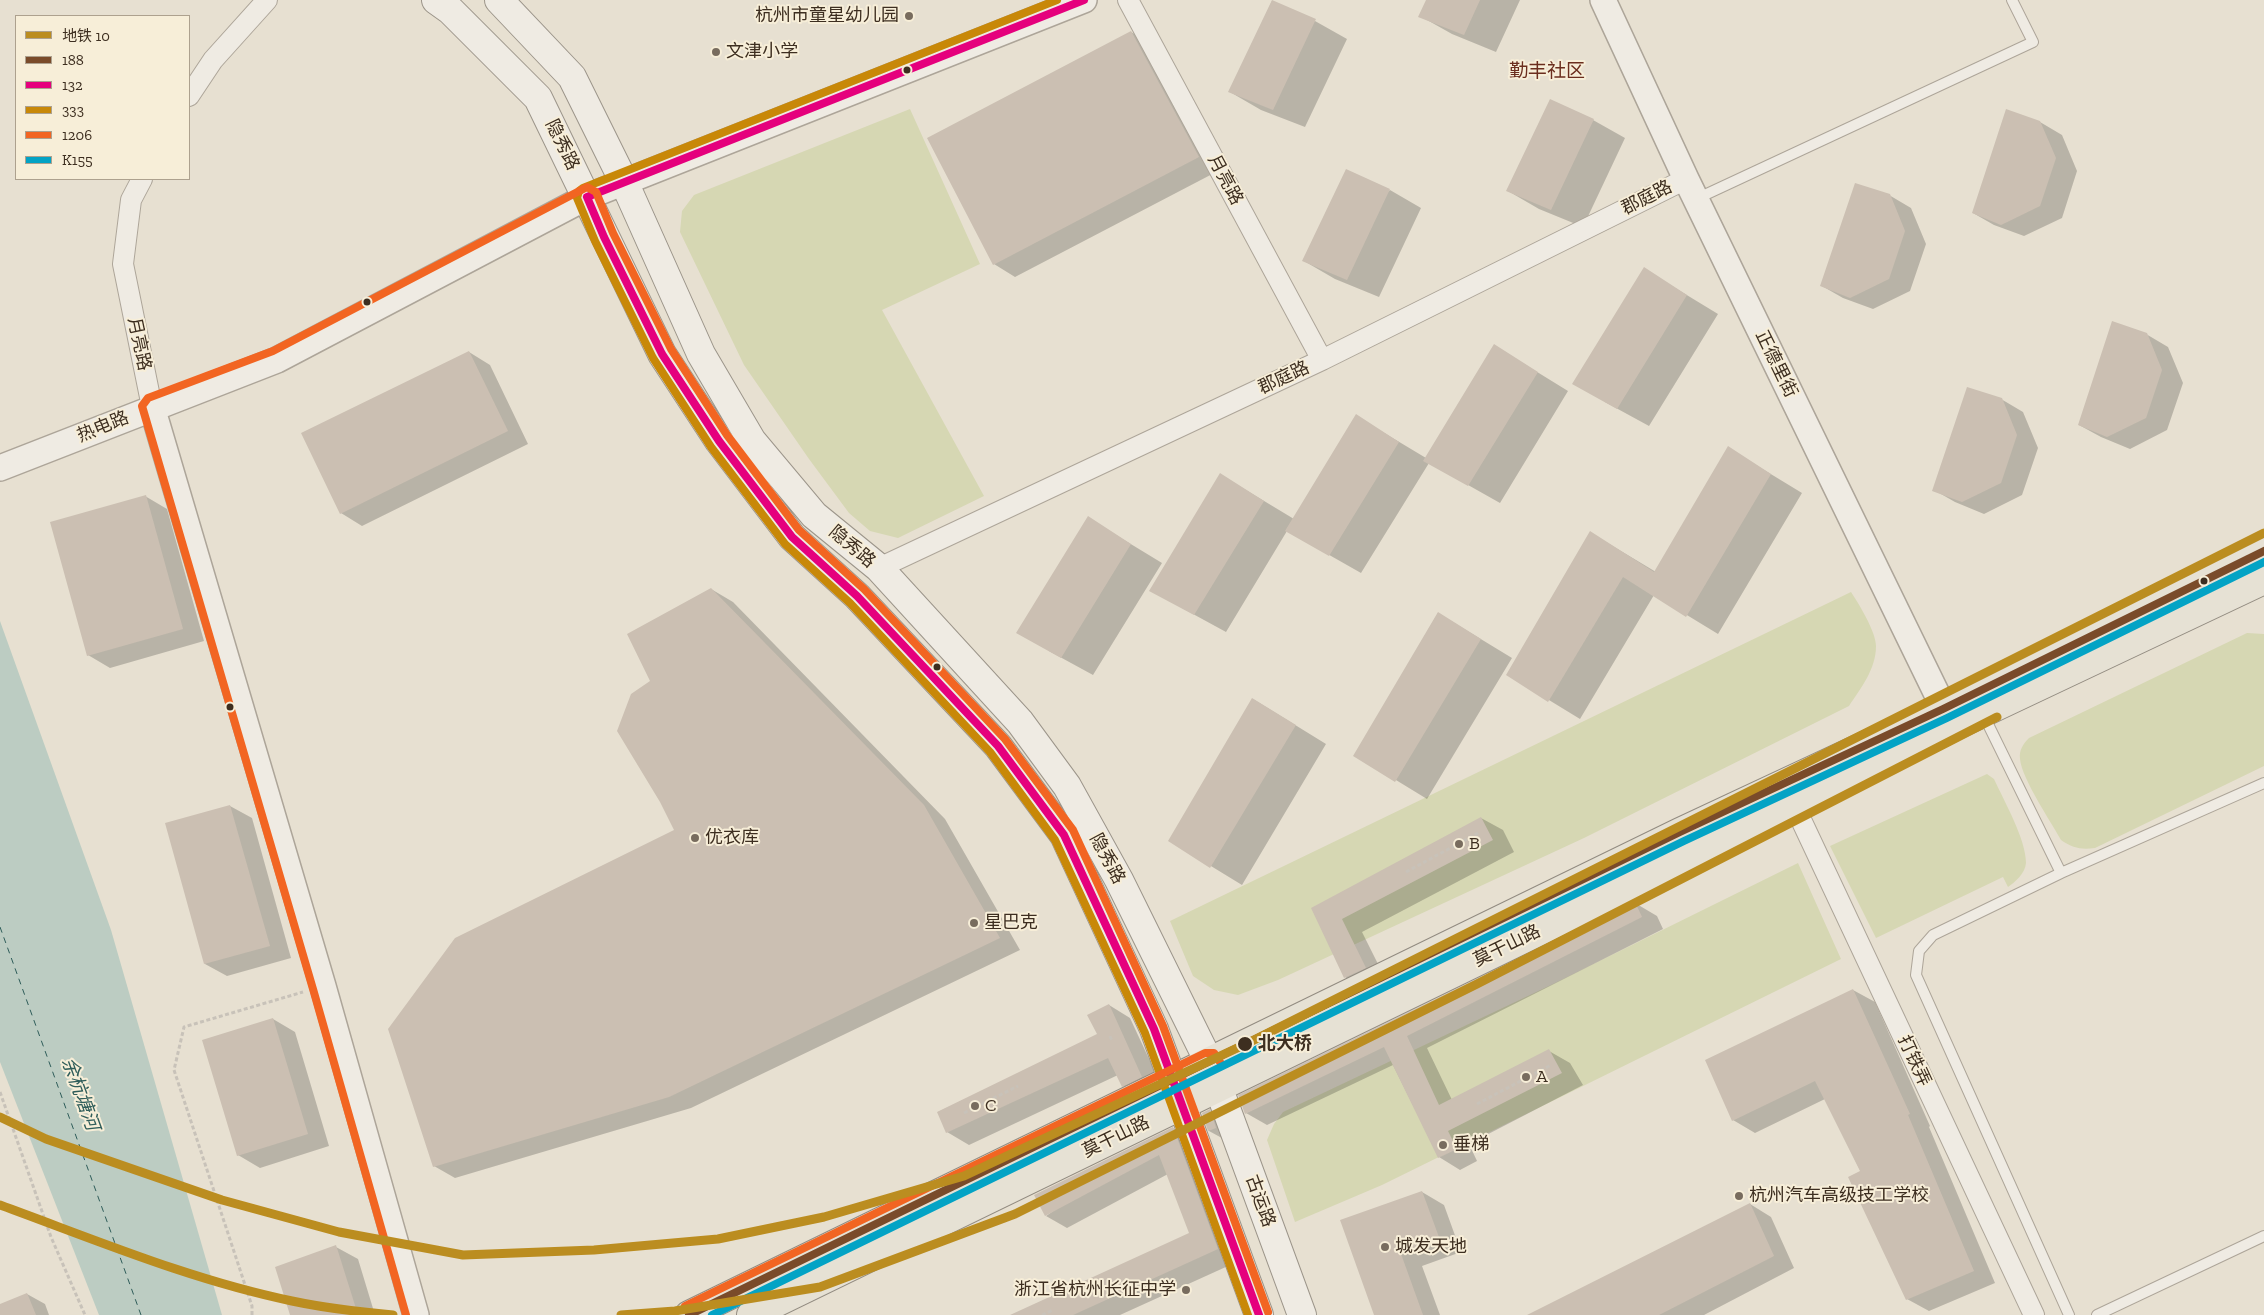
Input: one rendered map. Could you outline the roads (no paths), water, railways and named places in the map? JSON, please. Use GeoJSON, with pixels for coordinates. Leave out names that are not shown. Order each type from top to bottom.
{"type":"FeatureCollection","features":[{"type":"Feature","properties":{"kind":"main road","name":"隐秀路"},"geometry":{"type":"LineString","coordinates":[[436,0],[450,10],[538,98],[662,354],[718,441],[792,537],[857,596],[998,746],[1064,835],[1154,1029],[1178,1092]]}},
{"type":"Feature","properties":{"kind":"main road","name":"隐秀路"},"geometry":{"type":"LineString","coordinates":[[499,0],[572,77],[624,184],[701,354],[752,441],[814,515],[879,568],[1020,722],[1067,786],[1119,880],[1220,1086]]}},
{"type":"Feature","properties":{"kind":"main road","name":"莫干山路"},"geometry":{"type":"LineString","coordinates":[[689,1315],[1178,1092],[1220,1086],[1796,807],[1948,718],[2264,551]]}},
{"type":"Feature","properties":{"kind":"main road","name":"莫干山路"},"geometry":{"type":"LineString","coordinates":[[750,1315],[1178,1092],[1209,1062],[1671,837],[1948,718],[1983,713],[2264,580]]}},
{"type":"Feature","properties":{"kind":"main road","name":"古运路"},"geometry":{"type":"LineString","coordinates":[[1220,1086],[1302,1315]]}},
{"type":"Feature","properties":{"kind":"main road"},"geometry":{"type":"LineString","coordinates":[[1178,1092],[1259,1315]]}},
{"type":"Feature","properties":{"kind":"street"},"geometry":{"type":"LineString","coordinates":[[190,94],[213,60],[267,0]]}},
{"type":"Feature","properties":{"kind":"street","name":"热电路"},"geometry":{"type":"LineString","coordinates":[[0,468],[276,360],[587,197],[624,184],[1084,0]]}},
{"type":"Feature","properties":{"kind":"street","name":"月亮路"},"geometry":{"type":"LineString","coordinates":[[1128,0],[1322,360]]}},
{"type":"Feature","properties":{"kind":"street","name":"正德里街"},"geometry":{"type":"LineString","coordinates":[[1603,0],[1691,189],[1948,718]]}},
{"type":"Feature","properties":{"kind":"street","name":"月亮路"},"geometry":{"type":"LineString","coordinates":[[141,180],[131,200],[123,264],[152,407],[322,986],[416,1315]]}},
{"type":"Feature","properties":{"kind":"street","name":"郡庭路"},"geometry":{"type":"LineString","coordinates":[[879,568],[1691,189]]}},
{"type":"Feature","properties":{"kind":"street","name":"打铁弄"},"geometry":{"type":"LineString","coordinates":[[1796,807],[2034,1315]]}},
{"type":"Feature","properties":{"kind":"lane"},"geometry":{"type":"LineString","coordinates":[[1691,189],[2033,42],[2012,0]]}},
{"type":"Feature","properties":{"kind":"lane"},"geometry":{"type":"LineString","coordinates":[[1983,713],[2061,873]]}},
{"type":"Feature","properties":{"kind":"lane"},"geometry":{"type":"LineString","coordinates":[[2069,1315],[1916,976],[1919,952],[1933,935],[2061,873],[2264,783]]}},
{"type":"Feature","properties":{"kind":"lane"},"geometry":{"type":"LineString","coordinates":[[2097,1315],[2264,1236]]}},
{"type":"Feature","properties":{"kind":"water","name":"余杭塘河"},"geometry":{"type":"Polygon","coordinates":[[[0,621],[111,930],[222,1315],[99,1315],[0,1062],[0,621]]]}},
{"type":"Feature","properties":{"kind":"metro line","name":"10"},"geometry":{"type":"LineString","coordinates":[[0,1117],[46,1139],[222,1200],[339,1232],[463,1255],[594,1250],[718,1239],[824,1217],[964,1176],[1250,1042],[2264,533]]}},
{"type":"Feature","properties":{"kind":"metro line","name":"10"},"geometry":{"type":"LineString","coordinates":[[621,1315],[675,1311],[820,1287],[1015,1214],[1477,984],[1997,717]]}},
{"type":"Feature","properties":{"kind":"metro line","name":"10"},"geometry":{"type":"LineString","coordinates":[[0,1205],[144,1258],[217,1282],[304,1303],[342,1310],[393,1315]]}},
{"type":"Feature","properties":{"kind":"place","name":"杭州市童星幼儿园"},"geometry":{"type":"Point","coordinates":[909,16]}},
{"type":"Feature","properties":{"kind":"place","name":"文津小学"},"geometry":{"type":"Point","coordinates":[716,52]}},
{"type":"Feature","properties":{"kind":"place","name":"优衣库"},"geometry":{"type":"Point","coordinates":[695,838]}},
{"type":"Feature","properties":{"kind":"place","name":"B"},"geometry":{"type":"Point","coordinates":[1459,844]}},
{"type":"Feature","properties":{"kind":"place","name":"星巴克"},"geometry":{"type":"Point","coordinates":[974,923]}},
{"type":"Feature","properties":{"kind":"place","name":"北大桥"},"geometry":{"type":"Point","coordinates":[1245,1044]}},
{"type":"Feature","properties":{"kind":"place","name":"A"},"geometry":{"type":"Point","coordinates":[1526,1077]}},
{"type":"Feature","properties":{"kind":"place","name":"C"},"geometry":{"type":"Point","coordinates":[975,1106]}},
{"type":"Feature","properties":{"kind":"place","name":"垂梯"},"geometry":{"type":"Point","coordinates":[1443,1145]}},
{"type":"Feature","properties":{"kind":"place","name":"杭州汽车高级技工学校"},"geometry":{"type":"Point","coordinates":[1739,1196]}},
{"type":"Feature","properties":{"kind":"place","name":"城发天地"},"geometry":{"type":"Point","coordinates":[1385,1247]}},
{"type":"Feature","properties":{"kind":"place","name":"浙江省杭州长征中学"},"geometry":{"type":"Point","coordinates":[1186,1290]}},
{"type":"Feature","properties":{"kind":"district","name":"勤丰社区"},"geometry":{"type":"Point","coordinates":[1547,72]}}]}
